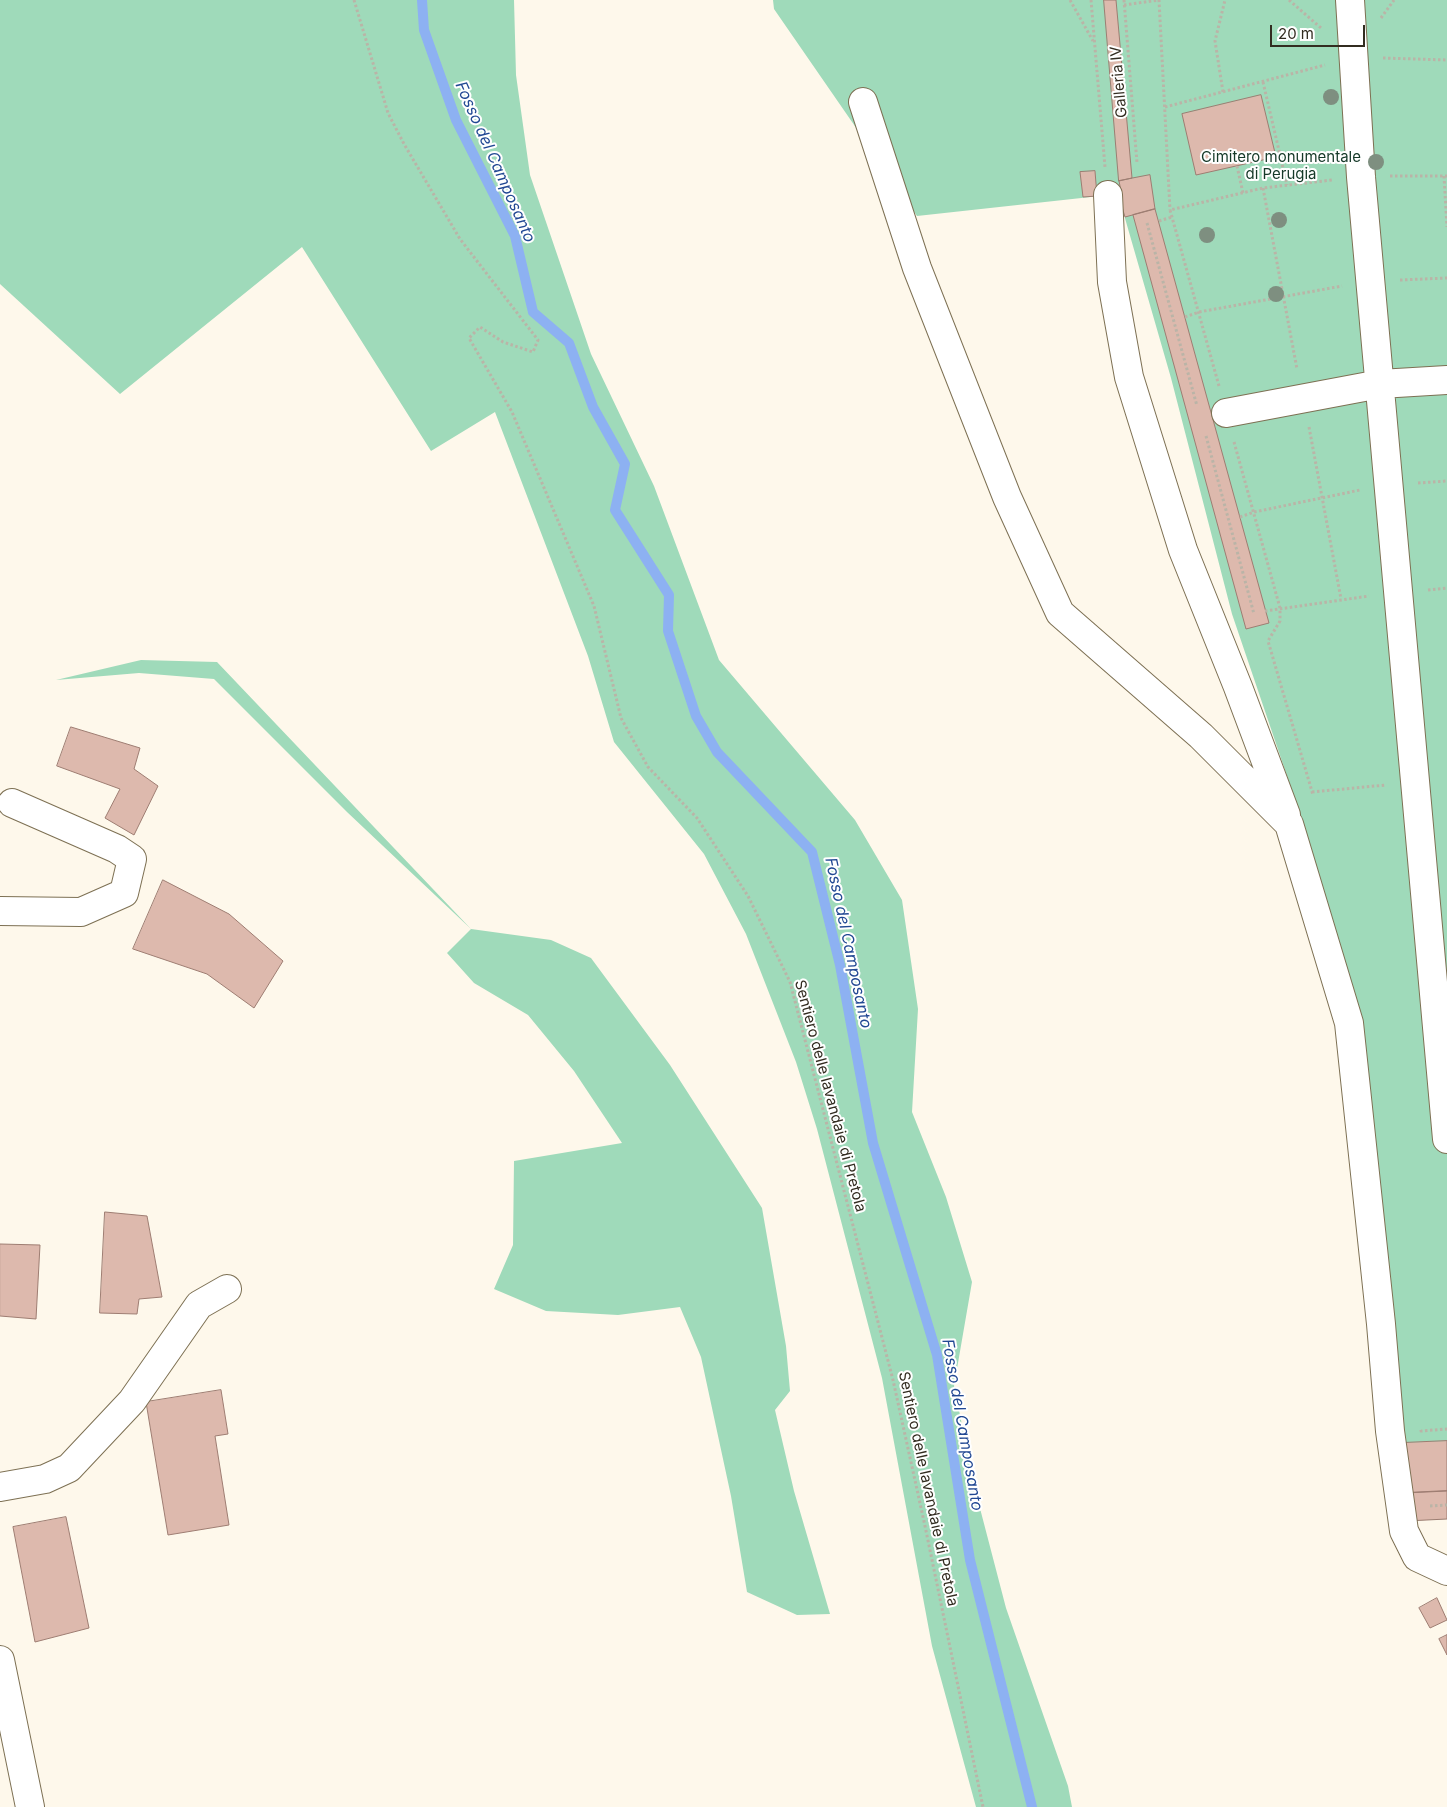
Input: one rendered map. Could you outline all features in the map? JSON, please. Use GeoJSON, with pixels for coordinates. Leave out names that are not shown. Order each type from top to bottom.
{"type":"FeatureCollection","features":[{"type":"Feature","properties":{"kind":"street"},"geometry":{"type":"LineString","coordinates":[[1350,0],[1361,176],[1447,1139]]}},
{"type":"Feature","properties":{"kind":"street"},"geometry":{"type":"LineString","coordinates":[[863,102],[917,268],[1007,497],[1060,613],[1201,736],[1289,824]]}},
{"type":"Feature","properties":{"kind":"street"},"geometry":{"type":"LineString","coordinates":[[1108,195],[1112,282],[1129,378],[1182,550],[1238,687],[1289,824],[1349,1023],[1381,1324],[1390,1431],[1404,1531],[1417,1557],[1447,1571]]}},
{"type":"Feature","properties":{"kind":"street"},"geometry":{"type":"LineString","coordinates":[[1226,413],[1380,384],[1447,380]]}},
{"type":"Feature","properties":{"kind":"street"},"geometry":{"type":"LineString","coordinates":[[0,912],[81,912],[124,893],[132,859],[117,849],[12,803]]}},
{"type":"Feature","properties":{"kind":"street"},"geometry":{"type":"LineString","coordinates":[[0,1487],[45,1479],[69,1468],[132,1401],[199,1305],[227,1289]]}},
{"type":"Feature","properties":{"kind":"street"},"geometry":{"type":"LineString","coordinates":[[0,1660],[30,1807]]}},
{"type":"Feature","properties":{"kind":"path","name":"Sentiero delle lavandaie di Pretola"},"geometry":{"type":"LineString","coordinates":[[354,0],[388,113],[404,144],[460,239],[538,340],[533,352],[503,342],[480,327],[469,338],[512,412],[594,606],[621,718],[648,767],[696,818],[748,896],[790,982],[893,1380],[926,1526],[983,1807]]}},
{"type":"Feature","properties":{"kind":"path"},"geometry":{"type":"LineString","coordinates":[[1070,0],[1095,44]]}},
{"type":"Feature","properties":{"kind":"path"},"geometry":{"type":"LineString","coordinates":[[1091,0],[1108,195]]}},
{"type":"Feature","properties":{"kind":"path","name":"Galleria IV"},"geometry":{"type":"LineString","coordinates":[[1124,0],[1137,163]]}},
{"type":"Feature","properties":{"kind":"path"},"geometry":{"type":"LineString","coordinates":[[1124,5],[1159,0],[1170,210],[1280,608]]}},
{"type":"Feature","properties":{"kind":"path"},"geometry":{"type":"LineString","coordinates":[[1223,92],[1215,42],[1226,0]]}},
{"type":"Feature","properties":{"kind":"path"},"geometry":{"type":"LineString","coordinates":[[1165,107],[1354,57],[1447,60]]}},
{"type":"Feature","properties":{"kind":"path"},"geometry":{"type":"LineString","coordinates":[[1263,82],[1287,185]]}},
{"type":"Feature","properties":{"kind":"path"},"geometry":{"type":"LineString","coordinates":[[1237,166],[1243,193]]}},
{"type":"Feature","properties":{"kind":"path"},"geometry":{"type":"LineString","coordinates":[[1170,210],[1287,185],[1361,176],[1446,176],[1447,227]]}},
{"type":"Feature","properties":{"kind":"path"},"geometry":{"type":"LineString","coordinates":[[1159,221],[1172,217]]}},
{"type":"Feature","properties":{"kind":"path"},"geometry":{"type":"LineString","coordinates":[[1185,317],[1199,312],[1370,281],[1447,278]]}},
{"type":"Feature","properties":{"kind":"path"},"geometry":{"type":"LineString","coordinates":[[1240,517],[1254,512],[1389,485],[1447,481]]}},
{"type":"Feature","properties":{"kind":"path"},"geometry":{"type":"LineString","coordinates":[[1265,611],[1398,592],[1447,588]]}},
{"type":"Feature","properties":{"kind":"path"},"geometry":{"type":"LineString","coordinates":[[1312,792],[1415,782]]}},
{"type":"Feature","properties":{"kind":"green space"},"geometry":{"type":"Polygon","coordinates":[[[0,0],[514,0],[516,75],[530,175],[591,354],[654,486],[719,660],[855,820],[902,900],[918,1009],[912,1112],[946,1197],[972,1282],[954,1386],[976,1493],[1006,1608],[1068,1786],[1072,1807],[976,1807],[932,1646],[882,1378],[817,1129],[796,1062],[746,934],[704,854],[614,742],[588,656],[495,412],[431,451],[302,247],[120,394],[0,284],[0,0]]]}},
{"type":"Feature","properties":{"kind":"green space","name":"Cimitero monumentale di Perugia"},"geometry":{"type":"Polygon","coordinates":[[[773,0],[1447,0],[1447,1519],[1406,1521],[1358,1013],[1305,829],[1232,614],[1171,378],[1118,194],[917,216],[774,9],[773,0]]]}},
{"type":"Feature","properties":{"kind":"green space"},"geometry":{"type":"Polygon","coordinates":[[[141,660],[217,662],[471,929],[347,812],[214,679],[139,673],[56,680],[141,660]]]}},
{"type":"Feature","properties":{"kind":"green space"},"geometry":{"type":"Polygon","coordinates":[[[471,929],[551,940],[591,958],[670,1065],[762,1208],[786,1346],[790,1391],[775,1410],[794,1491],[830,1614],[797,1615],[747,1592],[731,1496],[701,1357],[680,1307],[618,1315],[546,1311],[494,1289],[513,1245],[514,1161],[622,1143],[574,1071],[528,1015],[474,983],[447,953],[471,929]]]}},
{"type":"Feature","properties":{"kind":"building"},"geometry":{"type":"Polygon","coordinates":[[[1104,0],[1116,0],[1132,178],[1119,181],[1104,0]]]}},
{"type":"Feature","properties":{"kind":"building"},"geometry":{"type":"Polygon","coordinates":[[[1261,95],[1276,157],[1196,175],[1182,114],[1261,95]]]}},
{"type":"Feature","properties":{"kind":"building"},"geometry":{"type":"Polygon","coordinates":[[[1095,171],[1097,196],[1083,197],[1080,172],[1095,171]]]}},
{"type":"Feature","properties":{"kind":"building"},"geometry":{"type":"Polygon","coordinates":[[[1150,175],[1155,209],[1125,217],[1118,194],[1121,191],[1119,181],[1150,175]]]}},
{"type":"Feature","properties":{"kind":"building"},"geometry":{"type":"Polygon","coordinates":[[[1155,209],[1269,623],[1246,629],[1133,215],[1155,209]]]}},
{"type":"Feature","properties":{"kind":"building"},"geometry":{"type":"Polygon","coordinates":[[[71,727],[140,748],[134,769],[158,786],[134,835],[105,818],[120,789],[57,766],[71,727]]]}},
{"type":"Feature","properties":{"kind":"building"},"geometry":{"type":"Polygon","coordinates":[[[163,880],[229,914],[283,961],[254,1008],[207,974],[133,949],[163,880]]]}},
{"type":"Feature","properties":{"kind":"building"},"geometry":{"type":"Polygon","coordinates":[[[105,1212],[147,1216],[162,1297],[139,1299],[137,1314],[100,1313],[105,1212]]]}},
{"type":"Feature","properties":{"kind":"building"},"geometry":{"type":"Polygon","coordinates":[[[0,1244],[40,1245],[36,1319],[0,1316],[0,1244]]]}},
{"type":"Feature","properties":{"kind":"building"},"geometry":{"type":"Polygon","coordinates":[[[221,1390],[228,1434],[215,1436],[229,1525],[168,1535],[146,1402],[221,1390]]]}},
{"type":"Feature","properties":{"kind":"building"},"geometry":{"type":"Polygon","coordinates":[[[1447,1441],[1447,1491],[1405,1493],[1402,1443],[1447,1441]]]}},
{"type":"Feature","properties":{"kind":"building"},"geometry":{"type":"Polygon","coordinates":[[[1447,1491],[1447,1519],[1406,1521],[1405,1493],[1447,1491]]]}},
{"type":"Feature","properties":{"kind":"building"},"geometry":{"type":"Polygon","coordinates":[[[66,1517],[89,1628],[35,1642],[13,1527],[66,1517]]]}},
{"type":"Feature","properties":{"kind":"building"},"geometry":{"type":"Polygon","coordinates":[[[1437,1598],[1447,1620],[1430,1628],[1419,1608],[1437,1598]]]}},
{"type":"Feature","properties":{"kind":"building"},"geometry":{"type":"Polygon","coordinates":[[[1447,1635],[1447,1655],[1439,1639],[1447,1635]]]}},
{"type":"Feature","properties":{"kind":"waterway","name":"Fosso del Camposanto"},"geometry":{"type":"LineString","coordinates":[[422,0],[424,30],[456,120],[515,236],[533,312],[569,343],[593,407],[625,464],[615,510],[669,595],[668,631],[696,716],[717,752],[812,852],[840,965],[873,1143],[937,1355],[970,1560],[1032,1807]]}}]}
